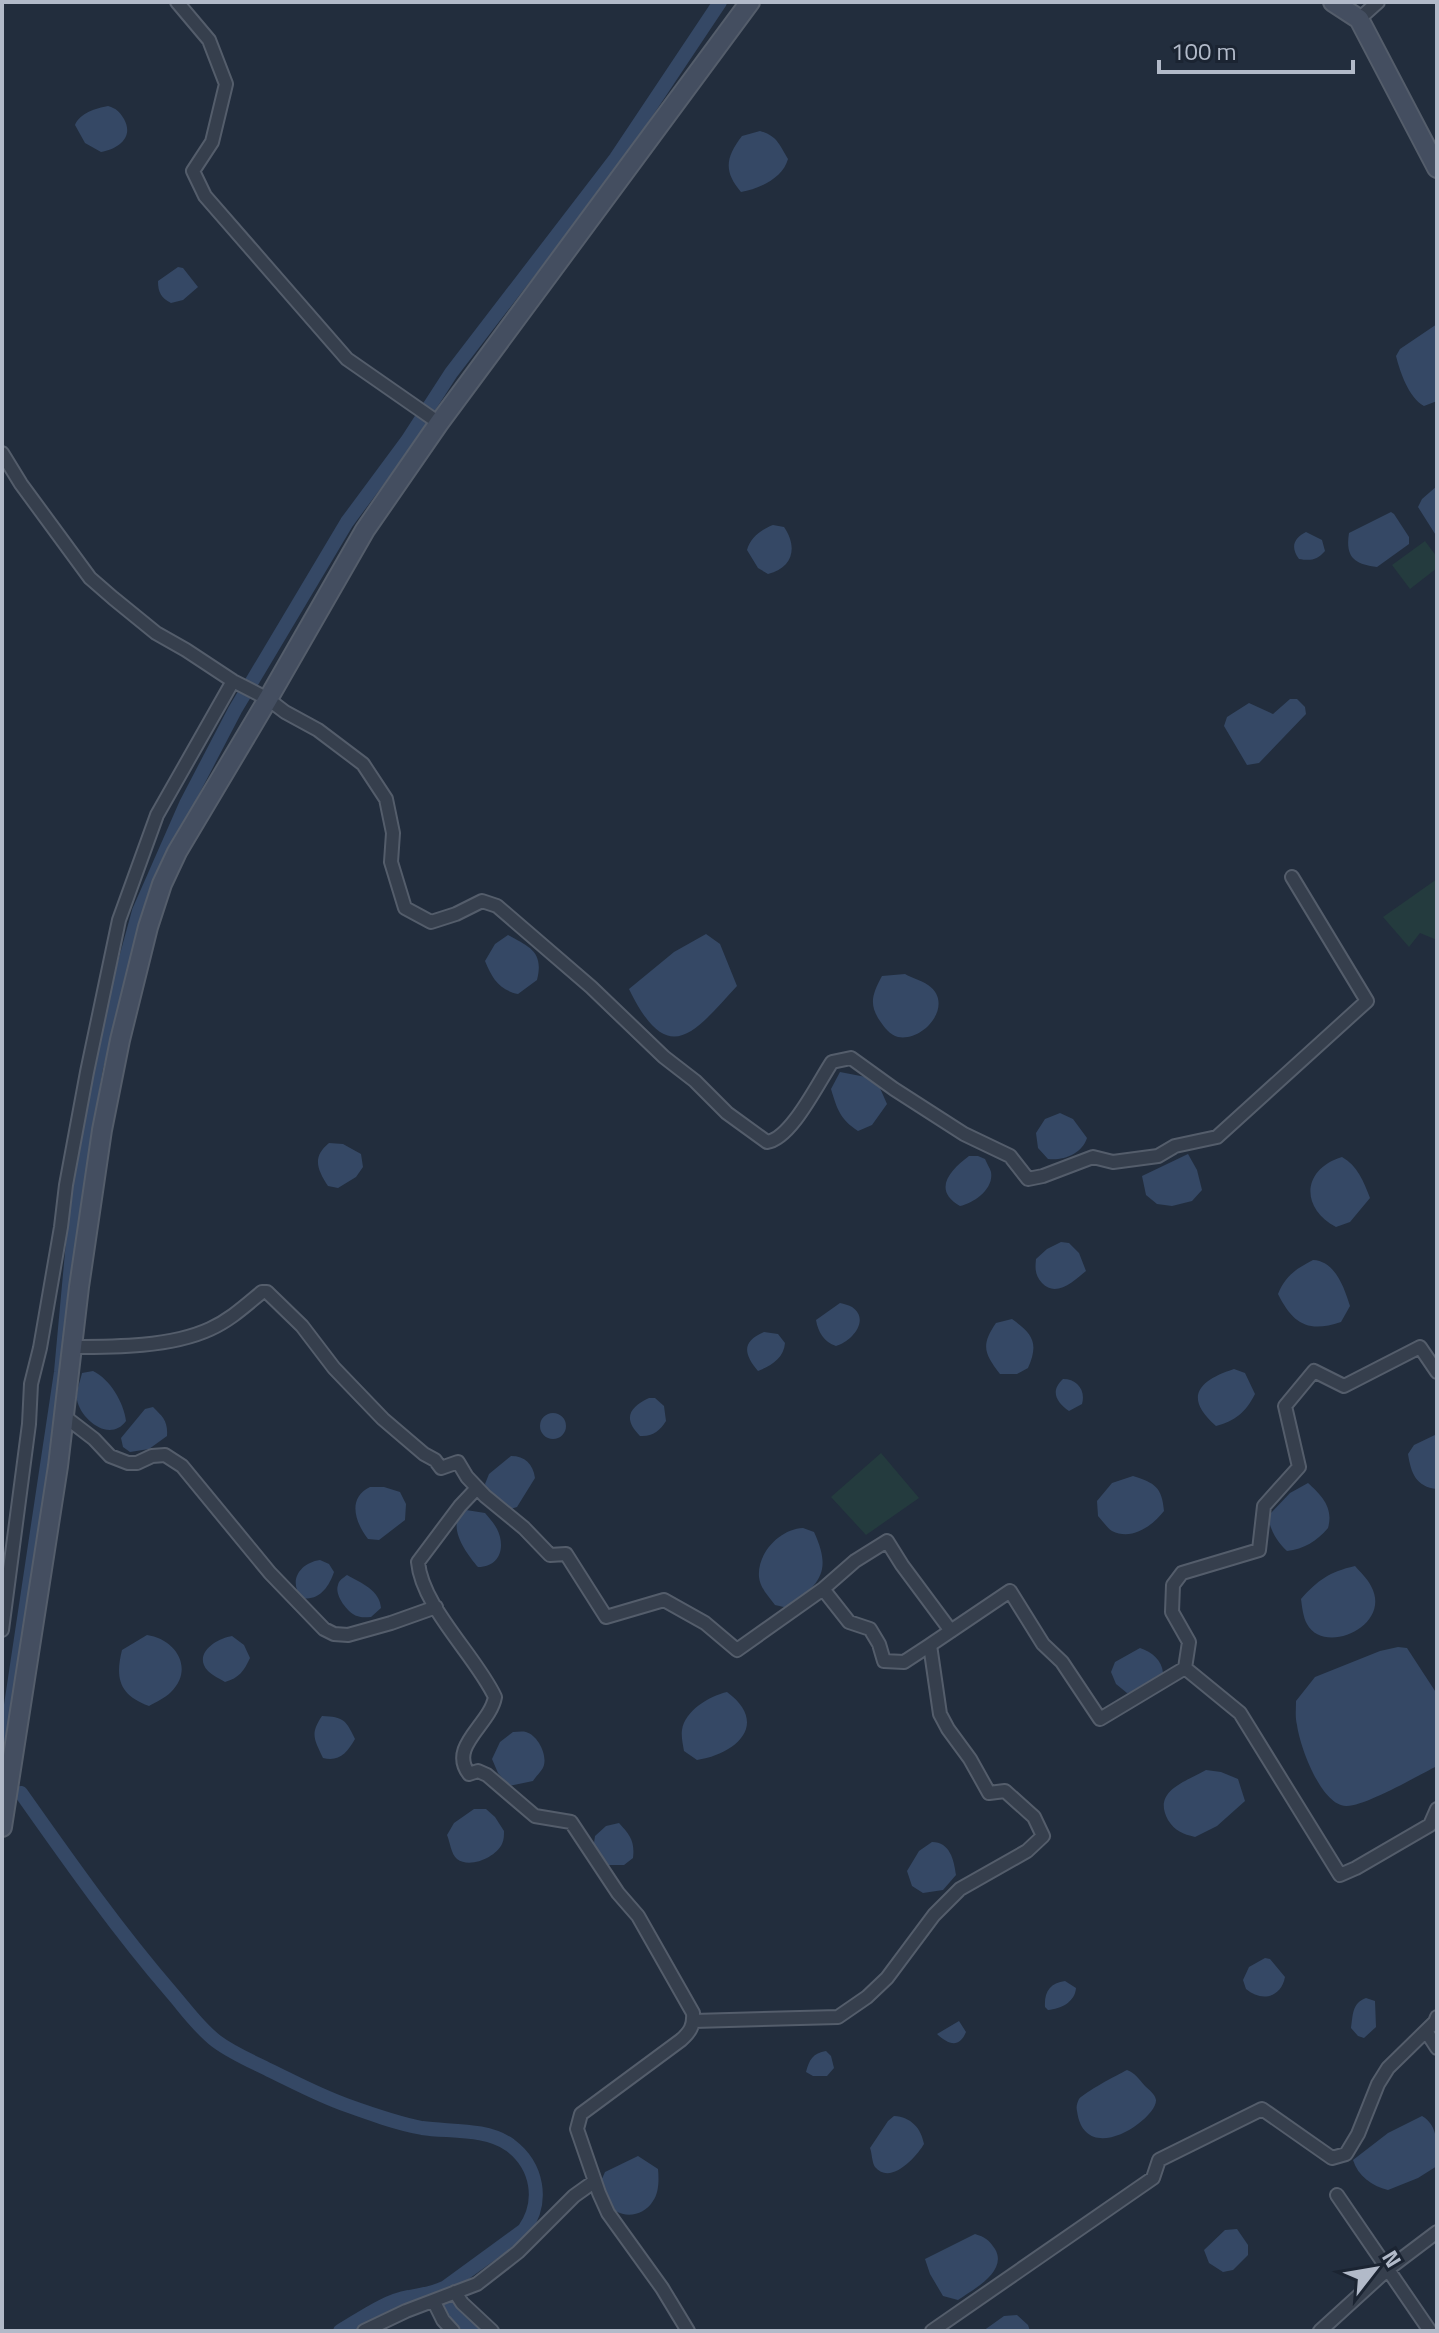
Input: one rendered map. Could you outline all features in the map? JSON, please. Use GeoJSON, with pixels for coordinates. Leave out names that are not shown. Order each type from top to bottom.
{"type":"FeatureCollection","features":[{"type":"Feature","properties":{"kind":"street"},"geometry":{"type":"LineString","coordinates":[[177,2],[209,40],[226,84],[212,142],[193,171],[205,196],[347,359],[439,423]]}},
{"type":"Feature","properties":{"kind":"street"},"geometry":{"type":"LineString","coordinates":[[2,1827],[35,1623],[102,1130],[120,1040],[162,884],[177,852],[365,530],[439,423],[750,2]]}},
{"type":"Feature","properties":{"kind":"street"},"geometry":{"type":"LineString","coordinates":[[1333,2],[1359,19],[1437,168]]}},
{"type":"Feature","properties":{"kind":"street"},"geometry":{"type":"LineString","coordinates":[[1359,19],[1378,2]]}},
{"type":"Feature","properties":{"kind":"street"},"geometry":{"type":"LineString","coordinates":[[2,453],[90,578],[156,633],[318,730],[363,764],[386,799],[393,833],[391,862],[405,908],[431,922],[482,901],[497,906],[591,987],[734,1119],[767,1142],[779,1139],[796,1119],[832,1062],[851,1058],[964,1134],[1010,1156],[1028,1179],[1093,1157],[1113,1162],[1158,1156],[1175,1146],[1217,1137],[1367,1001],[1292,877]]}},
{"type":"Feature","properties":{"kind":"street"},"geometry":{"type":"LineString","coordinates":[[2,1630],[29,1424],[31,1384],[40,1348],[87,1072],[119,920],[157,815],[233,681]]}},
{"type":"Feature","properties":{"kind":"street"},"geometry":{"type":"LineString","coordinates":[[72,1347],[124,1347],[208,1330],[233,1316],[262,1292],[267,1292],[302,1326],[334,1368],[383,1419],[441,1468],[458,1462],[477,1488],[550,1555],[566,1554],[606,1617],[664,1600],[705,1623],[737,1650],[823,1589],[855,1561],[887,1541],[951,1631]]}},
{"type":"Feature","properties":{"kind":"street"},"geometry":{"type":"LineString","coordinates":[[1185,1668],[1189,1642],[1172,1612],[1173,1585],[1182,1573],[1259,1550],[1264,1506],[1299,1467],[1285,1406],[1314,1371],[1344,1386],[1420,1347],[1437,1372]]}},
{"type":"Feature","properties":{"kind":"street"},"geometry":{"type":"LineString","coordinates":[[64,1416],[110,1456],[137,1463],[152,1456],[165,1455],[182,1466],[270,1573],[324,1629],[334,1634],[348,1635],[436,1607]]}},
{"type":"Feature","properties":{"kind":"street"},"geometry":{"type":"LineString","coordinates":[[477,1488],[418,1562],[419,1571],[436,1607],[495,1697],[489,1714],[463,1749],[462,1763],[469,1774],[478,1771],[487,1775],[535,1816],[571,1822],[618,1893],[638,1916],[693,2013],[690,2031],[581,2114],[577,2129],[608,2213],[662,2288],[688,2331]]}},
{"type":"Feature","properties":{"kind":"street"},"geometry":{"type":"LineString","coordinates":[[823,1589],[849,1622],[870,1629],[884,1661],[904,1662],[1010,1591],[1043,1644],[1062,1662],[1100,1719],[1185,1668]]}},
{"type":"Feature","properties":{"kind":"street"},"geometry":{"type":"LineString","coordinates":[[694,2021],[838,2017],[867,1997],[887,1978],[934,1915],[960,1889],[1027,1851],[1043,1836],[1034,1817],[1005,1791],[989,1793],[948,1729],[940,1714],[930,1645]]}},
{"type":"Feature","properties":{"kind":"street"},"geometry":{"type":"LineString","coordinates":[[1185,1668],[1240,1713],[1340,1875],[1433,1829],[1437,1809]]}},
{"type":"Feature","properties":{"kind":"street"},"geometry":{"type":"LineString","coordinates":[[932,2331],[1153,2178],[1159,2160],[1262,2109],[1332,2158],[1346,2154],[1388,2068],[1437,2017]]}},
{"type":"Feature","properties":{"kind":"street"},"geometry":{"type":"LineString","coordinates":[[1426,2031],[1437,2048]]}},
{"type":"Feature","properties":{"kind":"street"},"geometry":{"type":"LineString","coordinates":[[364,2331],[477,2284],[494,2272],[574,2196],[595,2181]]}},
{"type":"Feature","properties":{"kind":"street"},"geometry":{"type":"LineString","coordinates":[[1337,2195],[1430,2331]]}},
{"type":"Feature","properties":{"kind":"street"},"geometry":{"type":"LineString","coordinates":[[1320,2331],[1388,2269],[1437,2232]]}},
{"type":"Feature","properties":{"kind":"street"},"geometry":{"type":"LineString","coordinates":[[455,2292],[462,2303],[492,2331]]}},
{"type":"Feature","properties":{"kind":"street"},"geometry":{"type":"LineString","coordinates":[[434,2302],[453,2331]]}},
{"type":"Feature","properties":{"kind":"green space"},"geometry":{"type":"Polygon","coordinates":[[[1425,541],[1437,557],[1437,568],[1410,589],[1392,565],[1425,541]]]}},
{"type":"Feature","properties":{"kind":"green space"},"geometry":{"type":"Polygon","coordinates":[[[1437,879],[1437,940],[1420,933],[1409,947],[1383,917],[1437,879]]]}},
{"type":"Feature","properties":{"kind":"green space"},"geometry":{"type":"Polygon","coordinates":[[[881,1453],[919,1498],[866,1535],[831,1497],[881,1453]]]}},
{"type":"Feature","properties":{"kind":"water"},"geometry":{"type":"Polygon","coordinates":[[[108,106],[121,114],[127,131],[119,145],[101,152],[85,143],[75,125],[84,114],[108,106]]]}},
{"type":"Feature","properties":{"kind":"water"},"geometry":{"type":"Polygon","coordinates":[[[760,131],[774,138],[788,159],[781,172],[769,182],[741,192],[729,171],[730,157],[742,136],[760,131]]]}},
{"type":"Feature","properties":{"kind":"water"},"geometry":{"type":"Polygon","coordinates":[[[178,267],[183,268],[198,287],[183,300],[171,303],[161,294],[158,281],[178,267]]]}},
{"type":"Feature","properties":{"kind":"water"},"geometry":{"type":"Polygon","coordinates":[[[1437,324],[1437,401],[1424,406],[1410,391],[1396,356],[1400,349],[1437,324]]]}},
{"type":"Feature","properties":{"kind":"water"},"geometry":{"type":"Polygon","coordinates":[[[1437,486],[1437,537],[1418,507],[1422,499],[1437,486]]]}},
{"type":"Feature","properties":{"kind":"water"},"geometry":{"type":"Polygon","coordinates":[[[1391,512],[1409,537],[1409,544],[1377,567],[1357,562],[1350,554],[1349,533],[1391,512]]]}},
{"type":"Feature","properties":{"kind":"water"},"geometry":{"type":"Polygon","coordinates":[[[773,525],[784,527],[792,549],[788,562],[768,574],[758,568],[747,550],[757,534],[773,525]]]}},
{"type":"Feature","properties":{"kind":"water"},"geometry":{"type":"Polygon","coordinates":[[[1306,532],[1322,540],[1325,551],[1314,559],[1299,559],[1295,551],[1296,540],[1306,532]]]}},
{"type":"Feature","properties":{"kind":"water"},"geometry":{"type":"Polygon","coordinates":[[[1290,699],[1297,699],[1305,707],[1306,714],[1259,763],[1247,765],[1224,726],[1227,717],[1249,703],[1273,714],[1290,699]]]}},
{"type":"Feature","properties":{"kind":"water"},"geometry":{"type":"Polygon","coordinates":[[[706,934],[720,944],[737,986],[694,1029],[681,1036],[669,1036],[656,1029],[643,1014],[629,989],[674,952],[706,934]]]}},
{"type":"Feature","properties":{"kind":"water"},"geometry":{"type":"Polygon","coordinates":[[[508,935],[529,947],[539,963],[537,980],[518,994],[506,990],[497,982],[485,961],[495,944],[508,935]]]}},
{"type":"Feature","properties":{"kind":"water"},"geometry":{"type":"Polygon","coordinates":[[[905,974],[925,983],[936,993],[937,1011],[933,1020],[918,1034],[898,1037],[880,1021],[873,998],[882,976],[905,974]]]}},
{"type":"Feature","properties":{"kind":"water"},"geometry":{"type":"Polygon","coordinates":[[[840,1072],[876,1079],[887,1104],[872,1125],[858,1131],[840,1113],[831,1089],[840,1072]]]}},
{"type":"Feature","properties":{"kind":"water"},"geometry":{"type":"Polygon","coordinates":[[[1060,1113],[1073,1119],[1087,1138],[1085,1144],[1071,1155],[1048,1159],[1038,1148],[1036,1133],[1045,1119],[1060,1113]]]}},
{"type":"Feature","properties":{"kind":"water"},"geometry":{"type":"Polygon","coordinates":[[[329,1143],[343,1144],[361,1154],[363,1167],[356,1177],[338,1188],[328,1186],[319,1169],[318,1158],[329,1143]]]}},
{"type":"Feature","properties":{"kind":"water"},"geometry":{"type":"Polygon","coordinates":[[[1188,1154],[1197,1170],[1202,1190],[1192,1201],[1172,1206],[1157,1204],[1146,1195],[1142,1176],[1188,1154]]]}},
{"type":"Feature","properties":{"kind":"water"},"geometry":{"type":"Polygon","coordinates":[[[969,1156],[985,1159],[991,1170],[991,1178],[982,1194],[960,1206],[947,1193],[947,1180],[969,1156]]]}},
{"type":"Feature","properties":{"kind":"water"},"geometry":{"type":"Polygon","coordinates":[[[1342,1157],[1356,1169],[1370,1198],[1350,1222],[1336,1227],[1316,1210],[1310,1189],[1319,1170],[1342,1157]]]}},
{"type":"Feature","properties":{"kind":"water"},"geometry":{"type":"Polygon","coordinates":[[[1061,1242],[1069,1243],[1079,1253],[1086,1271],[1065,1286],[1053,1289],[1038,1277],[1036,1259],[1061,1242]]]}},
{"type":"Feature","properties":{"kind":"water"},"geometry":{"type":"Polygon","coordinates":[[[1313,1260],[1327,1265],[1341,1283],[1350,1306],[1341,1322],[1319,1326],[1303,1323],[1290,1313],[1278,1294],[1292,1273],[1313,1260]]]}},
{"type":"Feature","properties":{"kind":"water"},"geometry":{"type":"Polygon","coordinates":[[[840,1303],[851,1306],[860,1318],[853,1335],[836,1346],[822,1336],[816,1320],[840,1303]]]}},
{"type":"Feature","properties":{"kind":"water"},"geometry":{"type":"Polygon","coordinates":[[[1012,1319],[1029,1335],[1033,1352],[1028,1368],[1017,1374],[1000,1374],[988,1355],[986,1344],[996,1323],[1012,1319]]]}},
{"type":"Feature","properties":{"kind":"water"},"geometry":{"type":"Polygon","coordinates":[[[764,1332],[778,1334],[785,1343],[776,1361],[758,1371],[747,1349],[751,1340],[764,1332]]]}},
{"type":"Feature","properties":{"kind":"water"},"geometry":{"type":"Polygon","coordinates":[[[1234,1369],[1245,1373],[1255,1394],[1239,1415],[1216,1426],[1200,1407],[1199,1392],[1211,1379],[1234,1369]]]}},
{"type":"Feature","properties":{"kind":"water"},"geometry":{"type":"Polygon","coordinates":[[[93,1371],[110,1386],[125,1414],[126,1421],[112,1430],[90,1421],[77,1400],[82,1373],[93,1371]]]}},
{"type":"Feature","properties":{"kind":"water"},"geometry":{"type":"Polygon","coordinates":[[[1063,1379],[1076,1383],[1083,1394],[1082,1404],[1069,1411],[1056,1396],[1063,1379]]]}},
{"type":"Feature","properties":{"kind":"water"},"geometry":{"type":"Polygon","coordinates":[[[649,1398],[655,1398],[664,1406],[666,1421],[655,1433],[640,1436],[630,1418],[633,1409],[649,1398]]]}},
{"type":"Feature","properties":{"kind":"water"},"geometry":{"type":"Polygon","coordinates":[[[153,1407],[164,1420],[167,1436],[149,1449],[130,1452],[123,1447],[121,1438],[145,1409],[153,1407]]]}},
{"type":"Feature","properties":{"kind":"water"},"geometry":{"type":"Polygon","coordinates":[[[553,1413],[562,1417],[566,1426],[562,1435],[553,1439],[544,1435],[540,1426],[544,1417],[553,1413]]]}},
{"type":"Feature","properties":{"kind":"water"},"geometry":{"type":"Polygon","coordinates":[[[1437,1434],[1437,1489],[1419,1482],[1408,1454],[1414,1445],[1437,1434]]]}},
{"type":"Feature","properties":{"kind":"water"},"geometry":{"type":"Polygon","coordinates":[[[511,1456],[528,1462],[535,1478],[517,1507],[507,1510],[490,1495],[485,1484],[489,1474],[511,1456]]]}},
{"type":"Feature","properties":{"kind":"water"},"geometry":{"type":"Polygon","coordinates":[[[1133,1476],[1156,1487],[1164,1511],[1141,1530],[1119,1534],[1110,1530],[1098,1516],[1097,1501],[1112,1483],[1133,1476]]]}},
{"type":"Feature","properties":{"kind":"water"},"geometry":{"type":"Polygon","coordinates":[[[1308,1483],[1328,1508],[1328,1528],[1310,1544],[1287,1551],[1274,1535],[1268,1516],[1290,1493],[1308,1483]]]}},
{"type":"Feature","properties":{"kind":"water"},"geometry":{"type":"Polygon","coordinates":[[[370,1487],[400,1492],[406,1504],[405,1520],[379,1540],[368,1539],[357,1518],[358,1497],[370,1487]]]}},
{"type":"Feature","properties":{"kind":"water"},"geometry":{"type":"Polygon","coordinates":[[[466,1510],[485,1513],[500,1536],[501,1549],[492,1564],[478,1567],[459,1538],[457,1522],[466,1510]]]}},
{"type":"Feature","properties":{"kind":"water"},"geometry":{"type":"Polygon","coordinates":[[[794,1529],[814,1532],[819,1545],[822,1557],[820,1575],[809,1591],[788,1608],[775,1605],[760,1581],[762,1559],[778,1538],[794,1529]]]}},
{"type":"Feature","properties":{"kind":"water"},"geometry":{"type":"Polygon","coordinates":[[[320,1560],[329,1564],[334,1572],[332,1578],[318,1595],[302,1598],[296,1586],[298,1574],[306,1565],[320,1560]]]}},
{"type":"Feature","properties":{"kind":"water"},"geometry":{"type":"Polygon","coordinates":[[[1355,1566],[1371,1586],[1375,1600],[1373,1613],[1365,1624],[1341,1637],[1316,1633],[1307,1624],[1301,1599],[1325,1578],[1355,1566]]]}},
{"type":"Feature","properties":{"kind":"water"},"geometry":{"type":"Polygon","coordinates":[[[347,1575],[377,1596],[381,1608],[371,1617],[353,1614],[340,1598],[337,1589],[341,1579],[347,1575]]]}},
{"type":"Feature","properties":{"kind":"water"},"geometry":{"type":"Polygon","coordinates":[[[147,1635],[166,1642],[173,1648],[181,1664],[178,1683],[171,1692],[149,1706],[125,1691],[119,1669],[122,1650],[147,1635]]]}},
{"type":"Feature","properties":{"kind":"water"},"geometry":{"type":"Polygon","coordinates":[[[232,1636],[244,1645],[250,1658],[240,1673],[225,1682],[208,1671],[203,1659],[214,1643],[232,1636]]]}},
{"type":"Feature","properties":{"kind":"water"},"geometry":{"type":"Polygon","coordinates":[[[1398,1647],[1407,1648],[1437,1694],[1437,1766],[1365,1801],[1346,1806],[1337,1803],[1320,1786],[1307,1760],[1296,1722],[1296,1701],[1315,1677],[1398,1647]]]}},
{"type":"Feature","properties":{"kind":"water"},"geometry":{"type":"Polygon","coordinates":[[[1140,1648],[1156,1657],[1163,1673],[1137,1691],[1127,1693],[1116,1684],[1111,1672],[1115,1662],[1140,1648]]]}},
{"type":"Feature","properties":{"kind":"water"},"geometry":{"type":"Polygon","coordinates":[[[727,1692],[746,1715],[747,1726],[743,1736],[724,1751],[697,1760],[684,1751],[684,1723],[699,1705],[727,1692]]]}},
{"type":"Feature","properties":{"kind":"water"},"geometry":{"type":"Polygon","coordinates":[[[322,1716],[343,1721],[355,1739],[338,1757],[323,1758],[317,1746],[315,1732],[322,1716]]]}},
{"type":"Feature","properties":{"kind":"water"},"geometry":{"type":"Polygon","coordinates":[[[513,1732],[526,1732],[534,1737],[543,1750],[545,1760],[533,1781],[509,1786],[492,1759],[500,1742],[513,1732]]]}},
{"type":"Feature","properties":{"kind":"water"},"geometry":{"type":"Polygon","coordinates":[[[1206,1770],[1238,1779],[1245,1801],[1217,1826],[1195,1837],[1180,1832],[1171,1824],[1164,1810],[1164,1802],[1173,1789],[1206,1770]]]}},
{"type":"Feature","properties":{"kind":"water"},"geometry":{"type":"Polygon","coordinates":[[[474,1809],[486,1809],[495,1817],[504,1831],[503,1841],[489,1857],[462,1862],[453,1854],[447,1835],[454,1823],[474,1809]]]}},
{"type":"Feature","properties":{"kind":"water"},"geometry":{"type":"Polygon","coordinates":[[[619,1823],[631,1839],[633,1858],[624,1865],[607,1865],[593,1850],[595,1836],[606,1826],[619,1823]]]}},
{"type":"Feature","properties":{"kind":"water"},"geometry":{"type":"Polygon","coordinates":[[[932,1842],[947,1848],[956,1875],[943,1890],[923,1893],[912,1886],[907,1871],[919,1851],[932,1842]]]}},
{"type":"Feature","properties":{"kind":"water"},"geometry":{"type":"Polygon","coordinates":[[[1265,1958],[1270,1959],[1285,1977],[1275,1993],[1258,1996],[1246,1989],[1243,1980],[1249,1967],[1265,1958]]]}},
{"type":"Feature","properties":{"kind":"water"},"geometry":{"type":"Polygon","coordinates":[[[1065,1981],[1076,1988],[1073,1997],[1062,2006],[1048,2010],[1045,2002],[1049,1989],[1065,1981]]]}},
{"type":"Feature","properties":{"kind":"water"},"geometry":{"type":"Polygon","coordinates":[[[1366,1998],[1375,2001],[1376,2027],[1364,2038],[1351,2028],[1356,2006],[1366,1998]]]}},
{"type":"Feature","properties":{"kind":"water"},"geometry":{"type":"Polygon","coordinates":[[[959,2021],[966,2032],[957,2043],[937,2034],[959,2021]]]}},
{"type":"Feature","properties":{"kind":"water"},"geometry":{"type":"Polygon","coordinates":[[[826,2051],[834,2068],[827,2076],[813,2076],[806,2072],[812,2058],[826,2051]]]}},
{"type":"Feature","properties":{"kind":"water"},"geometry":{"type":"Polygon","coordinates":[[[1127,2070],[1137,2076],[1154,2096],[1153,2108],[1134,2127],[1120,2134],[1106,2138],[1093,2136],[1083,2128],[1077,2110],[1079,2099],[1127,2070]]]}},
{"type":"Feature","properties":{"kind":"water"},"geometry":{"type":"Polygon","coordinates":[[[894,2116],[914,2124],[924,2144],[903,2167],[888,2173],[881,2172],[873,2163],[870,2148],[894,2116]]]}},
{"type":"Feature","properties":{"kind":"water"},"geometry":{"type":"Polygon","coordinates":[[[1422,2116],[1434,2131],[1437,2166],[1418,2178],[1388,2190],[1371,2183],[1353,2160],[1388,2133],[1422,2116]]]}},
{"type":"Feature","properties":{"kind":"water"},"geometry":{"type":"Polygon","coordinates":[[[638,2156],[658,2169],[656,2194],[642,2211],[622,2214],[610,2207],[601,2181],[605,2172],[638,2156]]]}},
{"type":"Feature","properties":{"kind":"water"},"geometry":{"type":"Polygon","coordinates":[[[1237,2229],[1248,2245],[1248,2255],[1233,2270],[1223,2272],[1209,2263],[1204,2250],[1225,2230],[1237,2229]]]}},
{"type":"Feature","properties":{"kind":"water"},"geometry":{"type":"Polygon","coordinates":[[[975,2234],[993,2246],[998,2257],[997,2265],[987,2279],[958,2300],[943,2296],[925,2259],[975,2234]]]}},
{"type":"Feature","properties":{"kind":"water"},"geometry":{"type":"Polygon","coordinates":[[[1017,2315],[1030,2331],[983,2331],[1004,2316],[1017,2315]]]}},
{"type":"Feature","properties":{"kind":"waterway"},"geometry":{"type":"LineString","coordinates":[[2,1765],[61,1372],[81,1155],[96,1068],[139,911],[186,804],[235,710],[347,522],[407,441],[451,373],[616,158],[720,2]]}},
{"type":"Feature","properties":{"kind":"waterway"},"geometry":{"type":"LineString","coordinates":[[21,1793],[131,1943],[203,2030],[216,2041],[242,2057],[336,2101],[422,2128],[490,2136],[510,2145],[527,2163],[536,2196],[524,2230],[446,2287],[391,2302],[340,2331]]}},
{"type":"Feature","properties":{"kind":"waterway"},"geometry":{"type":"LineString","coordinates":[[449,2305],[472,2331]]}}]}
